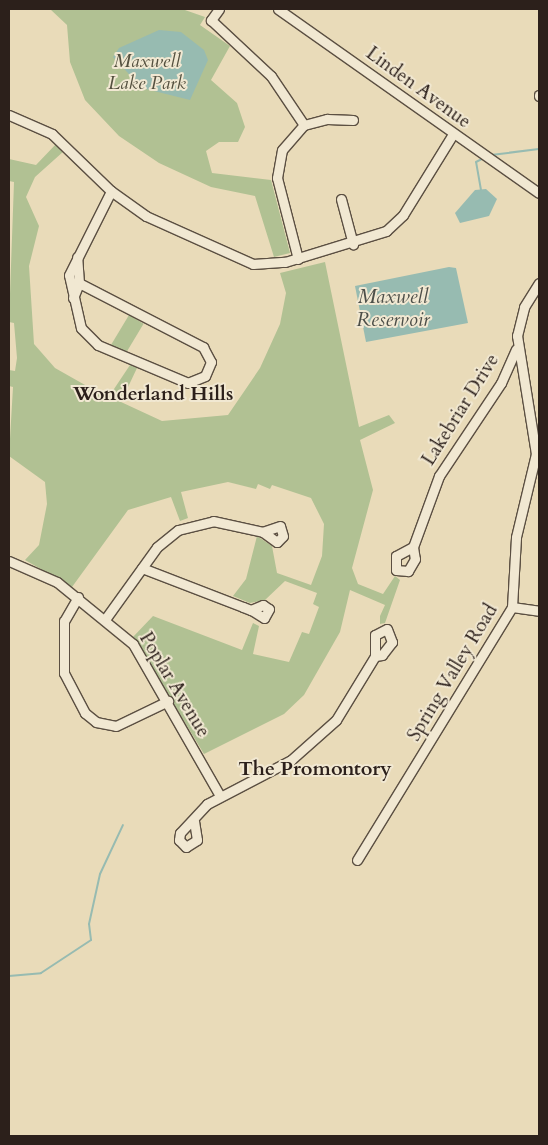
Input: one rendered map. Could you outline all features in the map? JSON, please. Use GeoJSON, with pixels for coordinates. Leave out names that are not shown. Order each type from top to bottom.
{"type":"FeatureCollection","features":[{"type":"Feature","properties":{"kind":"street"},"geometry":{"type":"LineString","coordinates":[[219,9],[211,20],[271,76],[304,125]]}},
{"type":"Feature","properties":{"kind":"street","name":"Linden Avenue"},"geometry":{"type":"LineString","coordinates":[[278,9],[539,193]]}},
{"type":"Feature","properties":{"kind":"street"},"geometry":{"type":"LineString","coordinates":[[9,115],[52,134],[110,191],[146,216],[240,260],[271,264],[298,259],[353,244],[395,224],[453,134]]}},
{"type":"Feature","properties":{"kind":"street"},"geometry":{"type":"LineString","coordinates":[[298,259],[279,190],[278,166],[288,140],[304,125],[327,119],[353,120]]}},
{"type":"Feature","properties":{"kind":"street"},"geometry":{"type":"LineString","coordinates":[[79,283],[203,348],[211,362],[205,376],[188,383],[98,345],[81,328],[72,298],[69,275],[110,191]]}},
{"type":"Feature","properties":{"kind":"street"},"geometry":{"type":"LineString","coordinates":[[341,199],[353,244]]}},
{"type":"Feature","properties":{"kind":"street"},"geometry":{"type":"LineString","coordinates":[[72,298],[79,283],[77,257]]}},
{"type":"Feature","properties":{"kind":"street","name":"Spring Valley Road"},"geometry":{"type":"LineString","coordinates":[[357,860],[512,607],[516,537],[536,454],[517,346],[524,307],[539,283]]}},
{"type":"Feature","properties":{"kind":"street","name":"Lakebriar Drive"},"geometry":{"type":"LineString","coordinates":[[413,547],[439,476],[501,383],[517,346]]}},
{"type":"Feature","properties":{"kind":"street"},"geometry":{"type":"LineString","coordinates":[[106,618],[142,568],[168,537],[189,525],[213,521],[263,532]]}},
{"type":"Feature","properties":{"kind":"street","name":"Poplar Avenue"},"geometry":{"type":"LineString","coordinates":[[9,561],[46,575],[106,618],[133,644],[168,701],[219,794]]}},
{"type":"Feature","properties":{"kind":"street"},"geometry":{"type":"LineString","coordinates":[[142,568],[251,610]]}},
{"type":"Feature","properties":{"kind":"street"},"geometry":{"type":"LineString","coordinates":[[78,597],[64,622],[64,673],[85,713],[96,722],[116,726],[168,701]]}},
{"type":"Feature","properties":{"kind":"street"},"geometry":{"type":"LineString","coordinates":[[512,607],[539,611]]}},
{"type":"Feature","properties":{"kind":"street"},"geometry":{"type":"LineString","coordinates":[[194,821],[219,794],[302,753],[336,720],[375,656]]}},
{"type":"Feature","properties":{"kind":"green space","name":"Maxwell Lake Park"},"geometry":{"type":"Polygon","coordinates":[[[50,9],[182,9],[205,17],[200,25],[230,46],[211,80],[237,103],[245,127],[238,142],[219,142],[206,151],[212,173],[271,180],[290,253],[274,257],[255,196],[211,187],[159,163],[119,136],[85,100],[70,62],[67,25],[50,9]]]}},
{"type":"Feature","properties":{"kind":"green space"},"geometry":{"type":"Polygon","coordinates":[[[57,143],[64,151],[35,177],[26,197],[39,226],[29,266],[34,344],[55,368],[108,398],[130,365],[137,368],[121,402],[162,421],[228,415],[260,368],[280,324],[286,293],[280,273],[325,262],[359,427],[389,415],[395,423],[360,440],[373,490],[352,568],[358,584],[383,594],[395,576],[400,580],[385,623],[380,624],[380,616],[385,605],[350,590],[340,632],[304,695],[284,714],[204,754],[133,637],[153,616],[242,650],[253,623],[259,626],[253,654],[289,662],[302,632],[309,634],[319,607],[313,604],[317,593],[285,581],[265,600],[250,603],[233,596],[246,579],[257,536],[272,546],[277,573],[311,585],[322,556],[324,524],[311,498],[272,485],[270,489],[258,484],[256,489],[228,482],[181,492],[188,518],[180,521],[171,497],[128,510],[72,587],[25,560],[39,545],[47,504],[45,482],[9,456],[13,387],[9,386],[9,370],[15,371],[17,358],[14,323],[9,322],[14,182],[9,181],[9,159],[36,165],[57,143]]]}},
{"type":"Feature","properties":{"kind":"green space"},"geometry":{"type":"Polygon","coordinates":[[[129,315],[144,324],[126,354],[111,345],[129,315]]]}},
{"type":"Feature","properties":{"kind":"water"},"geometry":{"type":"Polygon","coordinates":[[[159,30],[181,32],[204,50],[208,60],[190,100],[142,88],[113,57],[119,48],[159,30]]]}},
{"type":"Feature","properties":{"kind":"water"},"geometry":{"type":"Polygon","coordinates":[[[486,189],[497,199],[489,216],[460,223],[455,213],[475,190],[486,189]]]}},
{"type":"Feature","properties":{"kind":"water","name":"Maxwell Reservoir"},"geometry":{"type":"Polygon","coordinates":[[[449,267],[456,268],[468,323],[366,342],[355,286],[449,267]]]}},
{"type":"Feature","properties":{"kind":"waterway"},"geometry":{"type":"LineString","coordinates":[[491,155],[539,149]]}},
{"type":"Feature","properties":{"kind":"waterway"},"geometry":{"type":"LineString","coordinates":[[481,190],[476,162],[484,158]]}},
{"type":"Feature","properties":{"kind":"waterway"},"geometry":{"type":"LineString","coordinates":[[9,976],[41,973],[91,940],[89,924],[100,874],[123,825]]}},
{"type":"Feature","properties":{"kind":"district","name":"Wonderland Hills"},"geometry":{"type":"Point","coordinates":[153,393]}},
{"type":"Feature","properties":{"kind":"district","name":"The Promontory"},"geometry":{"type":"Point","coordinates":[315,768]}}]}
